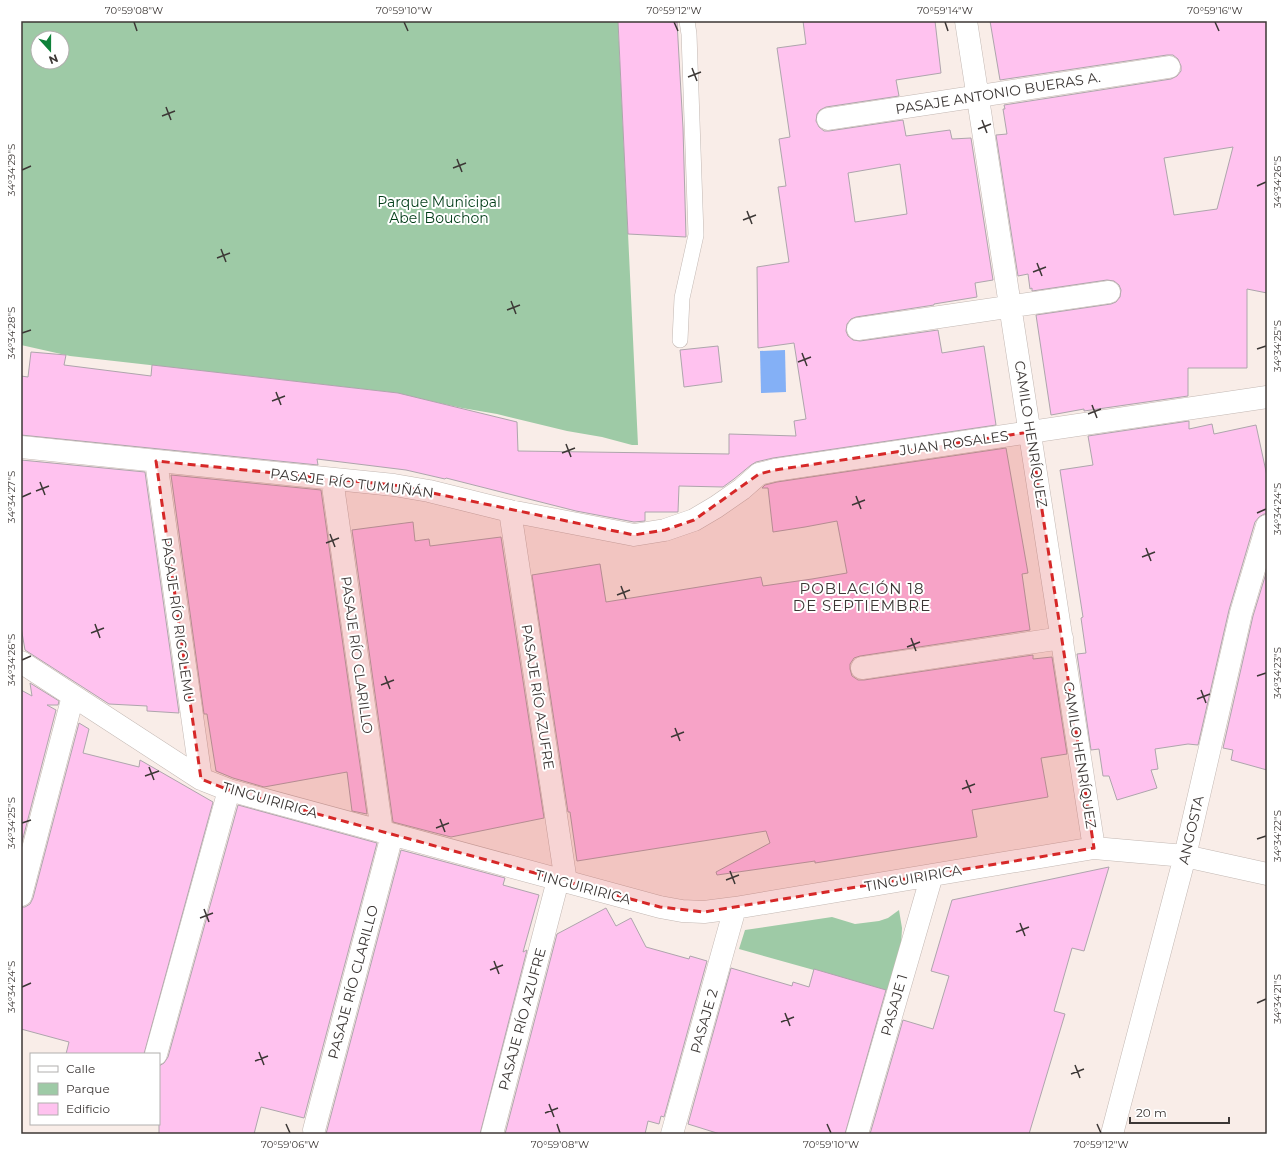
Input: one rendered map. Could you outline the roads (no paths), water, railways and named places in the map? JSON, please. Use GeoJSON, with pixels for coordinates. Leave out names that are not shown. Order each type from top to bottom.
{"type":"FeatureCollection","features":[{"type":"Feature","properties":{"kind":"street","name":"CAMILO HENRÍQUEZ"},"geometry":{"type":"LineString","coordinates":[[966,21],[1094,848]]}},
{"type":"Feature","properties":{"kind":"street","name":"PASAJE ANTONIO BUERAS A."},"geometry":{"type":"LineString","coordinates":[[828,119],[1169,67]]}},
{"type":"Feature","properties":{"kind":"street"},"geometry":{"type":"LineString","coordinates":[[858,329],[1109,292]]}},
{"type":"Feature","properties":{"kind":"street","name":"JUAN ROSALES"},"geometry":{"type":"LineString","coordinates":[[760,474],[775,470],[1267,397]]}},
{"type":"Feature","properties":{"kind":"street","name":"PASAJE RÍO TUMUÑÁN"},"geometry":{"type":"LineString","coordinates":[[21,447],[394,485],[429,491],[510,511],[634,535],[665,530],[694,520],[742,489],[760,474]]}},
{"type":"Feature","properties":{"kind":"street","name":"PASAJE RÍO RIGOLEMU"},"geometry":{"type":"LineString","coordinates":[[156,461],[201,779]]}},
{"type":"Feature","properties":{"kind":"street","name":"PASAJE RÍO CLARILLO"},"geometry":{"type":"LineString","coordinates":[[314,1130],[387,833],[332,479]]}},
{"type":"Feature","properties":{"kind":"street","name":"PASAJE RÍO AZUFRE"},"geometry":{"type":"LineString","coordinates":[[492,1134],[562,881],[510,511]]}},
{"type":"Feature","properties":{"kind":"street","name":"ANGOSTA"},"geometry":{"type":"LineString","coordinates":[[1112,1134],[1185,856],[1241,613],[1267,526]]}},
{"type":"Feature","properties":{"kind":"street"},"geometry":{"type":"LineString","coordinates":[[862,668],[1062,638]]}},
{"type":"Feature","properties":{"kind":"street","name":"TINGUIRIRICA"},"geometry":{"type":"LineString","coordinates":[[21,662],[201,779],[230,790],[562,881],[660,907],[682,911],[704,912],[735,908],[1094,848],[1185,856],[1267,874]]}},
{"type":"Feature","properties":{"kind":"street"},"geometry":{"type":"LineString","coordinates":[[21,895],[73,696]]}},
{"type":"Feature","properties":{"kind":"street"},"geometry":{"type":"LineString","coordinates":[[156,1053],[230,790]]}},
{"type":"Feature","properties":{"kind":"street","name":"PASAJE 1"},"geometry":{"type":"LineString","coordinates":[[857,1134],[932,875]]}},
{"type":"Feature","properties":{"kind":"street","name":"PASAJE 2"},"geometry":{"type":"LineString","coordinates":[[672,1134],[735,908]]}},
{"type":"Feature","properties":{"kind":"lane"},"geometry":{"type":"LineString","coordinates":[[680,340],[682,298],[696,235],[690,34],[687,21]]}},
{"type":"Feature","properties":{"kind":"water"},"geometry":{"type":"Polygon","coordinates":[[[785,350],[786,392],[761,393],[760,351],[785,350]]]}},
{"type":"Feature","properties":{"kind":"district","name":"POBLACIÓN 18 DE SEPTIEMBRE"},"geometry":{"type":"Point","coordinates":[862,596]}},
{"type":"Feature","properties":{"kind":"park label","name":"Parque Municipal Abel Bouchon"},"geometry":{"type":"Point","coordinates":[439,210]}}]}
